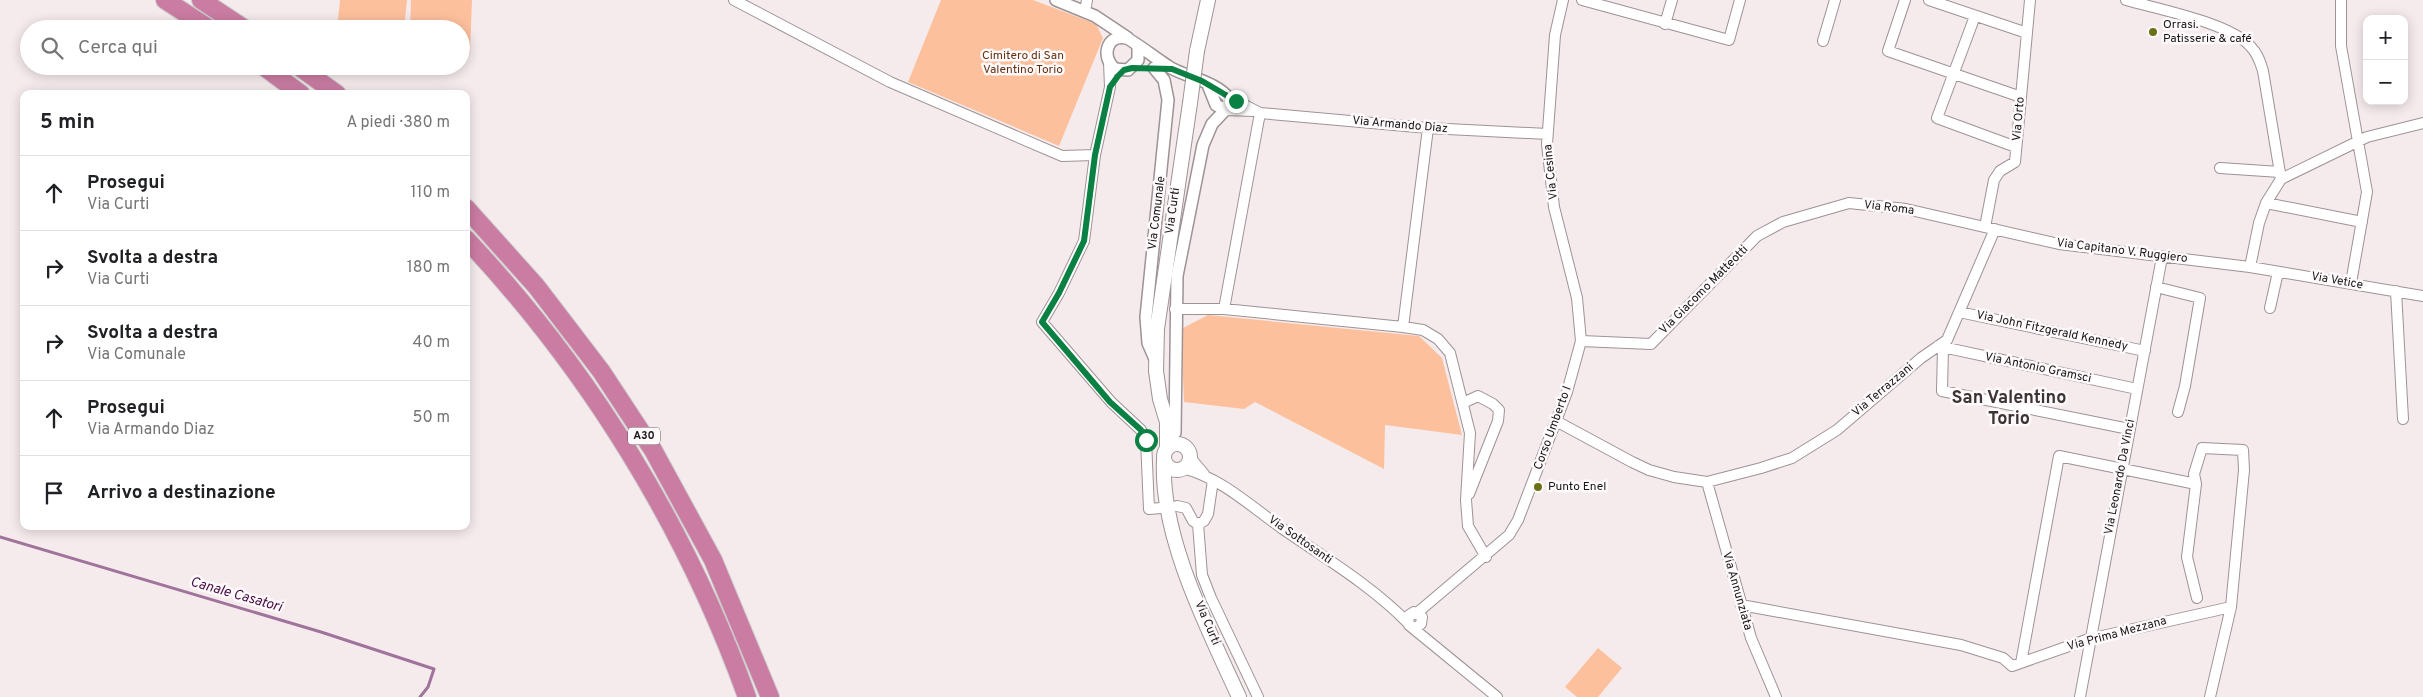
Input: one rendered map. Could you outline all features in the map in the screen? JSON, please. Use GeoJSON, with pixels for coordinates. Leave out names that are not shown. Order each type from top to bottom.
{"type":"FeatureCollection","features":[{"type":"Feature","properties":{"kind":"highway"},"geometry":{"type":"LineString","coordinates":[[165,0],[196,20]]}},
{"type":"Feature","properties":{"kind":"highway"},"geometry":{"type":"LineString","coordinates":[[201,0],[231,20]]}},
{"type":"Feature","properties":{"kind":"highway"},"geometry":{"type":"LineString","coordinates":[[275,75],[296,90]]}},
{"type":"Feature","properties":{"kind":"highway"},"geometry":{"type":"LineString","coordinates":[[310,75],[331,90]]}},
{"type":"Feature","properties":{"kind":"highway","name":"A30"},"geometry":{"type":"LineString","coordinates":[[470,212],[536,286],[601,371],[653,450],[713,560],[770,697]]}},
{"type":"Feature","properties":{"kind":"highway","name":"A30"},"geometry":{"type":"LineString","coordinates":[[470,244],[539,322],[587,386],[617,432],[668,517],[693,566],[732,653],[747,697]]}},
{"type":"Feature","properties":{"kind":"main road","name":"Via Curti"},"geometry":{"type":"LineString","coordinates":[[1186,451],[1171,428],[1157,384],[1156,361],[1161,295],[1197,50],[1208,0]]}},
{"type":"Feature","properties":{"kind":"main road","name":"Via Curti"},"geometry":{"type":"LineString","coordinates":[[1171,428],[1165,455],[1166,489],[1171,520],[1186,574],[1239,697]]}},
{"type":"Feature","properties":{"kind":"main road"},"geometry":{"type":"LineString","coordinates":[[1166,489],[1180,469],[1188,463],[1186,451],[1176,444],[1165,455],[1171,468],[1180,469]]}},
{"type":"Feature","properties":{"kind":"street"},"geometry":{"type":"LineString","coordinates":[[734,0],[890,82],[1062,156],[1095,155]]}},
{"type":"Feature","properties":{"kind":"street"},"geometry":{"type":"LineString","coordinates":[[1056,0],[1086,5],[1105,23],[1172,69]]}},
{"type":"Feature","properties":{"kind":"street","name":"Via Cesina"},"geometry":{"type":"LineString","coordinates":[[1563,0],[1555,36],[1547,134],[1554,208],[1577,298],[1581,341]]}},
{"type":"Feature","properties":{"kind":"street"},"geometry":{"type":"LineString","coordinates":[[1582,0],[1729,40],[1740,0]]}},
{"type":"Feature","properties":{"kind":"street"},"geometry":{"type":"LineString","coordinates":[[1665,24],[1672,0]]}},
{"type":"Feature","properties":{"kind":"street"},"geometry":{"type":"LineString","coordinates":[[1823,41],[1834,0]]}},
{"type":"Feature","properties":{"kind":"street"},"geometry":{"type":"LineString","coordinates":[[1905,0],[1888,51],[2021,97]]}},
{"type":"Feature","properties":{"kind":"street"},"geometry":{"type":"LineString","coordinates":[[1930,0],[2027,34]]}},
{"type":"Feature","properties":{"kind":"street","name":"Via Orto"},"geometry":{"type":"LineString","coordinates":[[1990,228],[1994,180],[2000,171],[2015,162],[2030,0]]}},
{"type":"Feature","properties":{"kind":"street"},"geometry":{"type":"LineString","coordinates":[[2126,0],[2233,32],[2250,45],[2258,56],[2263,71],[2281,176],[2266,203],[2259,223],[2250,267]]}},
{"type":"Feature","properties":{"kind":"street"},"geometry":{"type":"LineString","coordinates":[[2341,0],[2340,46],[2367,192],[2351,284]]}},
{"type":"Feature","properties":{"kind":"street"},"geometry":{"type":"LineString","coordinates":[[1975,16],[1937,118],[2016,147]]}},
{"type":"Feature","properties":{"kind":"street"},"geometry":{"type":"LineString","coordinates":[[1105,23],[1109,45]]}},
{"type":"Feature","properties":{"kind":"street"},"geometry":{"type":"LineString","coordinates":[[1128,38],[1115,39],[1109,45],[1106,54],[1110,87],[1095,155],[1084,241],[1059,293],[1042,322],[1110,402],[1141,430],[1146,440],[1149,509],[1161,508]]}},
{"type":"Feature","properties":{"kind":"street"},"geometry":{"type":"LineString","coordinates":[[1110,87],[1139,56],[1138,47]]}},
{"type":"Feature","properties":{"kind":"street"},"geometry":{"type":"LineString","coordinates":[[1108,62],[1115,68],[1172,69]]}},
{"type":"Feature","properties":{"kind":"street","name":"Via Comunale"},"geometry":{"type":"LineString","coordinates":[[1154,68],[1164,80],[1168,100],[1146,317],[1148,343],[1156,361]]}},
{"type":"Feature","properties":{"kind":"street","name":"Via Armando Diaz"},"geometry":{"type":"LineString","coordinates":[[1172,69],[1208,85],[1257,112]]}},
{"type":"Feature","properties":{"kind":"street"},"geometry":{"type":"LineString","coordinates":[[1208,85],[1216,105],[1226,110],[1229,103],[1227,96]]}},
{"type":"Feature","properties":{"kind":"street","name":"Via Armando Diaz"},"geometry":{"type":"LineString","coordinates":[[1226,110],[1428,128],[1547,134]]}},
{"type":"Feature","properties":{"kind":"street","name":"Via Curti"},"geometry":{"type":"LineString","coordinates":[[1171,428],[1177,276],[1198,163],[1212,124],[1226,110]]}},
{"type":"Feature","properties":{"kind":"street"},"geometry":{"type":"LineString","coordinates":[[1224,309],[1257,112]]}},
{"type":"Feature","properties":{"kind":"street"},"geometry":{"type":"LineString","coordinates":[[2220,168],[2281,176],[2367,137],[2423,123]]}},
{"type":"Feature","properties":{"kind":"street"},"geometry":{"type":"LineString","coordinates":[[1404,327],[1428,128]]}},
{"type":"Feature","properties":{"kind":"street"},"geometry":{"type":"LineString","coordinates":[[2266,203],[2362,222]]}},
{"type":"Feature","properties":{"kind":"street","name":"Via Roma"},"geometry":{"type":"LineString","coordinates":[[1757,236],[1783,222],[1849,204],[1906,209],[1990,228]]}},
{"type":"Feature","properties":{"kind":"street","name":"Via Capitano V. Ruggiero"},"geometry":{"type":"LineString","coordinates":[[1990,228],[2059,244],[2250,267]]}},
{"type":"Feature","properties":{"kind":"street","name":"Via Terrazzani"},"geometry":{"type":"LineString","coordinates":[[1707,482],[1792,458],[1837,430],[1900,376],[1948,340],[1990,228]]}},
{"type":"Feature","properties":{"kind":"street","name":"Via Giacomo Matteotti"},"geometry":{"type":"LineString","coordinates":[[1581,341],[1650,344],[1757,236]]}},
{"type":"Feature","properties":{"kind":"street","name":"Via Leonardo Da Vinci"},"geometry":{"type":"LineString","coordinates":[[2080,697],[2089,639],[2162,257]]}},
{"type":"Feature","properties":{"kind":"street","name":"Via Vetice"},"geometry":{"type":"LineString","coordinates":[[2250,267],[2423,296]]}},
{"type":"Feature","properties":{"kind":"street"},"geometry":{"type":"LineString","coordinates":[[2270,308],[2278,272]]}},
{"type":"Feature","properties":{"kind":"street"},"geometry":{"type":"LineString","coordinates":[[2156,287],[2200,298],[2185,386],[2178,412]]}},
{"type":"Feature","properties":{"kind":"street"},"geometry":{"type":"LineString","coordinates":[[2396,292],[2403,419]]}},
{"type":"Feature","properties":{"kind":"street"},"geometry":{"type":"LineString","coordinates":[[1175,309],[1224,309],[1404,327],[1422,330],[1438,339],[1450,353],[1470,433],[1466,500],[1468,526],[1486,556]]}},
{"type":"Feature","properties":{"kind":"street","name":"Via John Fitzgerald Kennedy"},"geometry":{"type":"LineString","coordinates":[[1959,312],[2144,350]]}},
{"type":"Feature","properties":{"kind":"street","name":"Corso Umberto I"},"geometry":{"type":"LineString","coordinates":[[1416,620],[1457,578],[1510,535],[1518,520],[1567,392],[1581,341]]}},
{"type":"Feature","properties":{"kind":"street"},"geometry":{"type":"LineString","coordinates":[[1940,347],[1942,391],[2130,429]]}},
{"type":"Feature","properties":{"kind":"street","name":"Via Antonio Gramsci"},"geometry":{"type":"LineString","coordinates":[[1940,347],[2137,389]]}},
{"type":"Feature","properties":{"kind":"street"},"geometry":{"type":"LineString","coordinates":[[1463,403],[1478,396],[1493,404],[1499,410],[1492,437],[1466,500]]}},
{"type":"Feature","properties":{"kind":"street"},"geometry":{"type":"LineString","coordinates":[[1556,421],[1649,470],[1674,477],[1707,482]]}},
{"type":"Feature","properties":{"kind":"street"},"geometry":{"type":"LineString","coordinates":[[2197,598],[2187,556],[2196,484],[2194,474],[2202,448],[2243,450],[2244,470],[2231,607],[2210,697]]}},
{"type":"Feature","properties":{"kind":"street","name":"Via Sottosanti"},"geometry":{"type":"LineString","coordinates":[[1186,451],[1209,478]]}},
{"type":"Feature","properties":{"kind":"street"},"geometry":{"type":"LineString","coordinates":[[1741,605],[1961,645],[2003,658],[2012,666],[2021,663],[2059,456],[2196,484]]}},
{"type":"Feature","properties":{"kind":"street","name":"Via Sottosanti"},"geometry":{"type":"LineString","coordinates":[[1180,469],[1209,478],[1236,493],[1393,607],[1416,620],[1429,641],[1497,697]]}},
{"type":"Feature","properties":{"kind":"street"},"geometry":{"type":"LineString","coordinates":[[1198,524],[1204,521],[1208,514],[1209,478]]}},
{"type":"Feature","properties":{"kind":"street","name":"Via Annunziata"},"geometry":{"type":"LineString","coordinates":[[1707,482],[1751,638],[1776,697]]}},
{"type":"Feature","properties":{"kind":"street"},"geometry":{"type":"LineString","coordinates":[[1177,506],[1186,508],[1193,521],[1198,524]]}},
{"type":"Feature","properties":{"kind":"street"},"geometry":{"type":"LineString","coordinates":[[1198,524],[1202,575],[1258,697]]}},
{"type":"Feature","properties":{"kind":"street","name":"Via Prima Mezzana"},"geometry":{"type":"LineString","coordinates":[[2021,663],[2089,639],[2231,607]]}},
{"type":"Feature","properties":{"kind":"green space"},"geometry":{"type":"Polygon","coordinates":[[[340,0],[407,0],[405,20],[338,20],[340,0]]]}},
{"type":"Feature","properties":{"kind":"green space"},"geometry":{"type":"Polygon","coordinates":[[[411,0],[472,0],[470,54],[470,20],[410,20],[411,0]]]}},
{"type":"Feature","properties":{"kind":"green space","name":"Cimitero di San Valentino Torio"},"geometry":{"type":"Polygon","coordinates":[[[941,0],[1033,0],[1096,24],[1103,38],[1059,146],[908,82],[941,0]]]}},
{"type":"Feature","properties":{"kind":"green space"},"geometry":{"type":"Polygon","coordinates":[[[1208,315],[1419,336],[1442,358],[1462,435],[1385,425],[1384,469],[1255,402],[1244,409],[1184,402],[1181,329],[1208,315]]]}},
{"type":"Feature","properties":{"kind":"green space"},"geometry":{"type":"Polygon","coordinates":[[[1598,648],[1622,668],[1598,697],[1577,697],[1565,687],[1598,648]]]}},
{"type":"Feature","properties":{"kind":"waterway","name":"Canale Casatori"},"geometry":{"type":"LineString","coordinates":[[0,537],[321,632],[434,669],[428,687],[420,697]]}},
{"type":"Feature","properties":{"kind":"place","name":"Orrasi. Patisserie & café"},"geometry":{"type":"Point","coordinates":[2153,32]}},
{"type":"Feature","properties":{"kind":"place","name":"Punto Enel"},"geometry":{"type":"Point","coordinates":[1538,487]}},
{"type":"Feature","properties":{"kind":"district","name":"San Valentino Torio"},"geometry":{"type":"Point","coordinates":[2009,408]}},
{"type":"Feature","properties":{"kind":"route"},"geometry":{"type":"LineString","coordinates":[[1146,440],[1141,430],[1110,402],[1042,322],[1059,293],[1084,241],[1095,155],[1110,87],[1118,76],[1124,70],[1132,68],[1172,69],[1202,81],[1236,101]]}}]}
